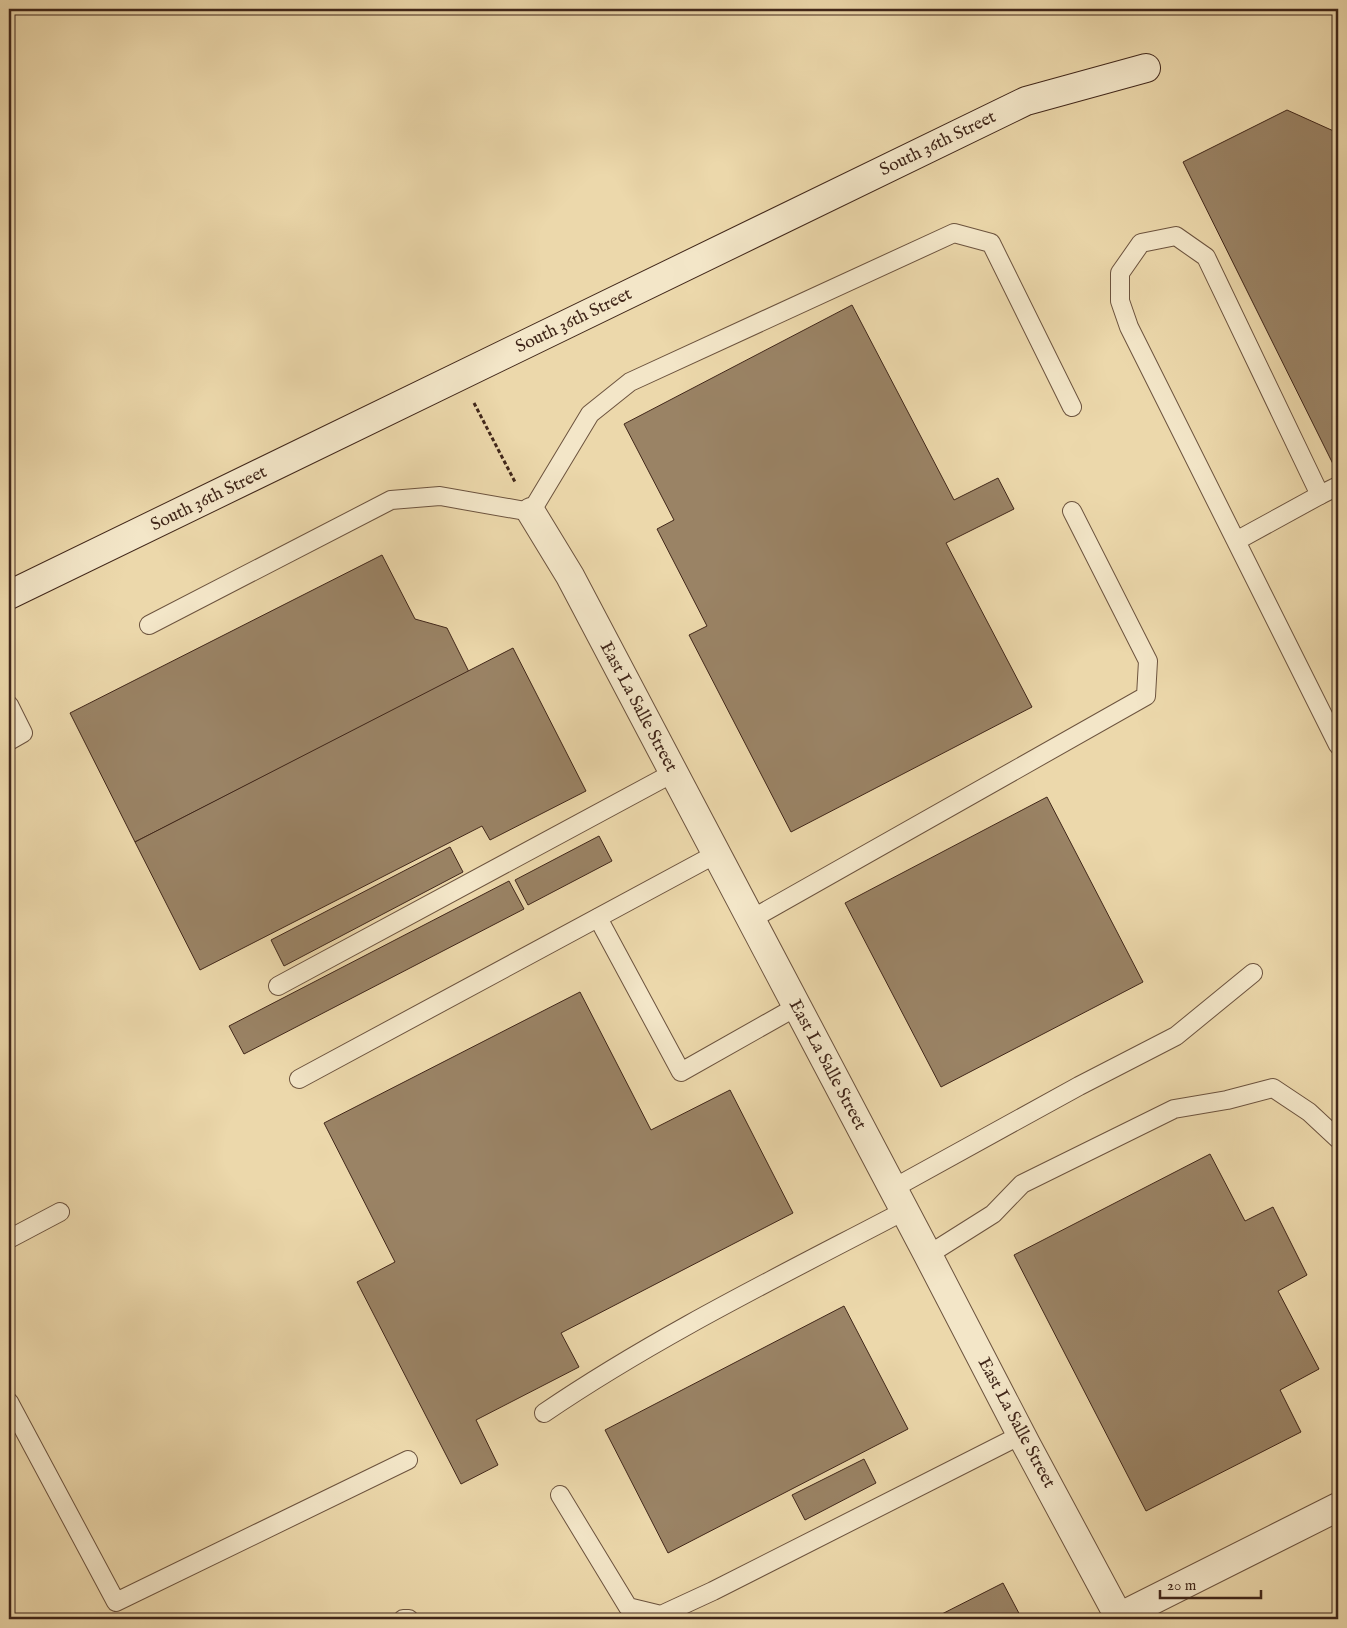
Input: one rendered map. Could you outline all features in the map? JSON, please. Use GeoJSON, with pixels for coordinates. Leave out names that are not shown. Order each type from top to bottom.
{"type":"FeatureCollection","features":[{"type":"Feature","properties":{"kind":"street","name":"South 36th Street"},"geometry":{"type":"LineString","coordinates":[[9,596],[1026,101],[1146,68]]}},
{"type":"Feature","properties":{"kind":"street","name":"East La Salle Street"},"geometry":{"type":"LineString","coordinates":[[531,512],[570,576],[1119,1618]]}},
{"type":"Feature","properties":{"kind":"street"},"geometry":{"type":"LineString","coordinates":[[1119,1618],[1338,1507]]}},
{"type":"Feature","properties":{"kind":"lane"},"geometry":{"type":"LineString","coordinates":[[148,625],[391,500],[440,496],[531,512],[590,414],[630,382],[954,233],[991,243],[1072,408]]}},
{"type":"Feature","properties":{"kind":"lane"},"geometry":{"type":"LineString","coordinates":[[1320,495],[1206,257],[1176,236],[1141,243],[1120,273],[1120,301],[1129,328],[1338,745]]}},
{"type":"Feature","properties":{"kind":"lane"},"geometry":{"type":"LineString","coordinates":[[1236,540],[1338,486]]}},
{"type":"Feature","properties":{"kind":"lane"},"geometry":{"type":"LineString","coordinates":[[750,920],[1146,696],[1148,661],[1072,511]]}},
{"type":"Feature","properties":{"kind":"lane"},"geometry":{"type":"LineString","coordinates":[[9,705],[23,733],[9,740]]}},
{"type":"Feature","properties":{"kind":"lane"},"geometry":{"type":"LineString","coordinates":[[278,986],[673,773]]}},
{"type":"Feature","properties":{"kind":"lane"},"geometry":{"type":"LineString","coordinates":[[299,1079],[716,854]]}},
{"type":"Feature","properties":{"kind":"lane"},"geometry":{"type":"LineString","coordinates":[[598,918],[681,1072],[796,1007]]}},
{"type":"Feature","properties":{"kind":"lane"},"geometry":{"type":"LineString","coordinates":[[544,1413],[591,1380],[710,1314],[898,1200],[1071,1091],[1176,1036],[1253,973]]}},
{"type":"Feature","properties":{"kind":"lane"},"geometry":{"type":"LineString","coordinates":[[928,1255],[993,1214],[1022,1184],[1174,1110],[1227,1100],[1272,1088],[1309,1112],[1338,1139]]}},
{"type":"Feature","properties":{"kind":"lane"},"geometry":{"type":"LineString","coordinates":[[9,1239],[60,1212]]}},
{"type":"Feature","properties":{"kind":"lane"},"geometry":{"type":"LineString","coordinates":[[9,1402],[116,1602],[408,1460]]}},
{"type":"Feature","properties":{"kind":"lane"},"geometry":{"type":"LineString","coordinates":[[560,1495],[628,1606],[661,1615],[713,1591],[1021,1435]]}},
{"type":"Feature","properties":{"kind":"lane"},"geometry":{"type":"LineString","coordinates":[[403,1619],[409,1619]]}},
{"type":"Feature","properties":{"kind":"path"},"geometry":{"type":"LineString","coordinates":[[472,400],[531,512]]}},
{"type":"Feature","properties":{"kind":"building"},"geometry":{"type":"Polygon","coordinates":[[[1287,110],[1338,133],[1338,467],[1335,468],[1183,162],[1287,110]]]}},
{"type":"Feature","properties":{"kind":"building"},"geometry":{"type":"Polygon","coordinates":[[[852,305],[954,500],[998,478],[1014,509],[946,543],[1032,707],[791,832],[689,635],[707,626],[657,529],[674,520],[624,424],[852,305]]]}},
{"type":"Feature","properties":{"kind":"building"},"geometry":{"type":"Polygon","coordinates":[[[382,555],[415,619],[447,628],[469,672],[135,842],[70,713],[382,555]]]}},
{"type":"Feature","properties":{"kind":"building"},"geometry":{"type":"Polygon","coordinates":[[[513,648],[586,791],[490,840],[482,826],[200,970],[135,842],[513,648]]]}},
{"type":"Feature","properties":{"kind":"building"},"geometry":{"type":"Polygon","coordinates":[[[1047,797],[1143,982],[941,1087],[845,903],[1047,797]]]}},
{"type":"Feature","properties":{"kind":"building"},"geometry":{"type":"Polygon","coordinates":[[[599,836],[612,861],[528,905],[515,880],[599,836]]]}},
{"type":"Feature","properties":{"kind":"building"},"geometry":{"type":"Polygon","coordinates":[[[450,847],[463,872],[284,966],[271,940],[450,847]]]}},
{"type":"Feature","properties":{"kind":"building"},"geometry":{"type":"Polygon","coordinates":[[[509,881],[524,909],[244,1054],[229,1026],[509,881]]]}},
{"type":"Feature","properties":{"kind":"building"},"geometry":{"type":"Polygon","coordinates":[[[580,992],[651,1130],[730,1090],[793,1213],[561,1333],[579,1367],[476,1420],[498,1465],[461,1484],[357,1282],[395,1262],[324,1123],[580,992]]]}},
{"type":"Feature","properties":{"kind":"building"},"geometry":{"type":"Polygon","coordinates":[[[1210,1154],[1245,1221],[1273,1207],[1307,1275],[1278,1291],[1319,1369],[1280,1390],[1301,1432],[1146,1511],[1014,1255],[1210,1154]]]}},
{"type":"Feature","properties":{"kind":"building"},"geometry":{"type":"Polygon","coordinates":[[[844,1306],[908,1429],[668,1553],[605,1430],[844,1306]]]}},
{"type":"Feature","properties":{"kind":"building"},"geometry":{"type":"Polygon","coordinates":[[[864,1459],[876,1483],[805,1520],[792,1495],[864,1459]]]}},
{"type":"Feature","properties":{"kind":"building"},"geometry":{"type":"Polygon","coordinates":[[[1003,1583],[1022,1619],[932,1619],[1003,1583]]]}}]}
